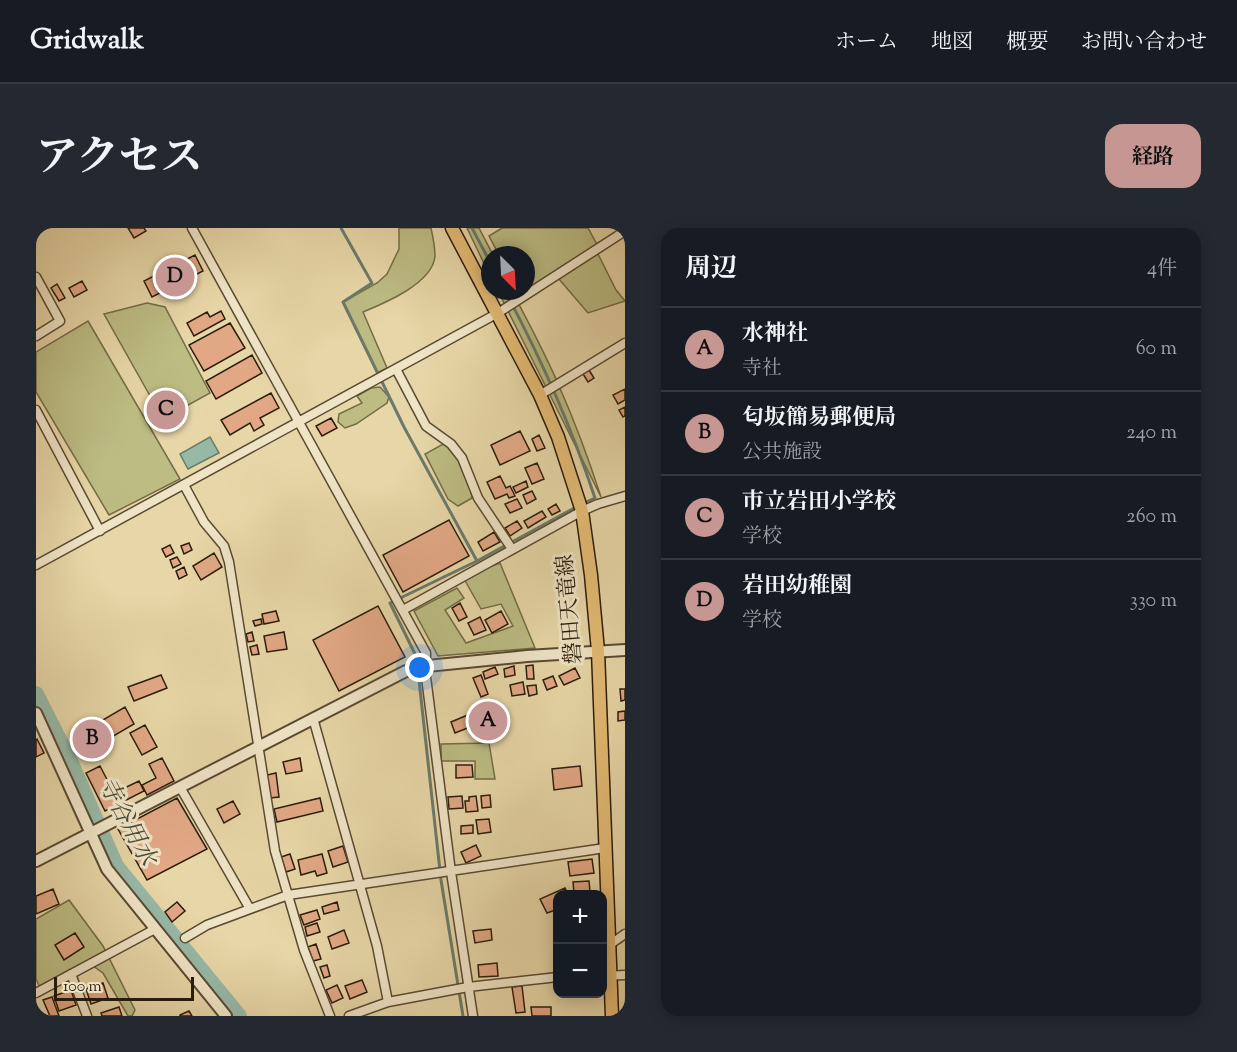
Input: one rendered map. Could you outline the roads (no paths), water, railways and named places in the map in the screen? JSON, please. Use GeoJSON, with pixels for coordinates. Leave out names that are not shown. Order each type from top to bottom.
{"type":"FeatureCollection","features":[{"type":"Feature","properties":{"kind":"main road","name":"磐田天竜線"},"geometry":{"type":"LineString","coordinates":[[452,228],[540,394],[558,437],[582,511],[598,651],[605,848],[605,944]]}},
{"type":"Feature","properties":{"kind":"main road","name":"磐田天竜線"},"geometry":{"type":"LineString","coordinates":[[607,983],[612,1016]]}},
{"type":"Feature","properties":{"kind":"street"},"geometry":{"type":"LineString","coordinates":[[192,228],[426,653],[426,677],[450,872],[473,1016]]}},
{"type":"Feature","properties":{"kind":"street"},"geometry":{"type":"LineString","coordinates":[[36,565],[498,313],[625,231]]}},
{"type":"Feature","properties":{"kind":"street"},"geometry":{"type":"LineString","coordinates":[[36,277],[60,321],[36,336]]}},
{"type":"Feature","properties":{"kind":"street"},"geometry":{"type":"LineString","coordinates":[[540,394],[625,343]]}},
{"type":"Feature","properties":{"kind":"street"},"geometry":{"type":"LineString","coordinates":[[396,369],[426,426],[452,444],[462,458],[478,498],[512,549]]}},
{"type":"Feature","properties":{"kind":"street"},"geometry":{"type":"LineString","coordinates":[[36,410],[100,531]]}},
{"type":"Feature","properties":{"kind":"street"},"geometry":{"type":"LineString","coordinates":[[184,485],[204,522],[224,546],[230,562],[275,851],[304,950],[330,1016]]}},
{"type":"Feature","properties":{"kind":"street"},"geometry":{"type":"LineString","coordinates":[[403,610],[582,511],[625,496]]}},
{"type":"Feature","properties":{"kind":"street"},"geometry":{"type":"LineString","coordinates":[[37,859],[406,671],[427,666],[526,656],[625,650]]}},
{"type":"Feature","properties":{"kind":"street"},"geometry":{"type":"LineString","coordinates":[[36,713],[107,869],[226,1016]]}},
{"type":"Feature","properties":{"kind":"street"},"geometry":{"type":"LineString","coordinates":[[313,718],[377,946],[388,1002]]}},
{"type":"Feature","properties":{"kind":"street"},"geometry":{"type":"LineString","coordinates":[[180,787],[250,909]]}},
{"type":"Feature","properties":{"kind":"street"},"geometry":{"type":"LineString","coordinates":[[185,938],[207,925],[288,895],[605,848]]}},
{"type":"Feature","properties":{"kind":"street"},"geometry":{"type":"LineString","coordinates":[[36,993],[155,928]]}},
{"type":"Feature","properties":{"kind":"street"},"geometry":{"type":"LineString","coordinates":[[607,947],[625,934]]}},
{"type":"Feature","properties":{"kind":"street"},"geometry":{"type":"LineString","coordinates":[[70,974],[87,1016]]}},
{"type":"Feature","properties":{"kind":"street"},"geometry":{"type":"LineString","coordinates":[[607,976],[625,975]]}},
{"type":"Feature","properties":{"kind":"street"},"geometry":{"type":"LineString","coordinates":[[349,1016],[388,1002],[468,987],[553,978]]}},
{"type":"Feature","properties":{"kind":"waterway"},"geometry":{"type":"LineString","coordinates":[[341,228],[372,283],[343,302],[404,427],[477,561]]}},
{"type":"Feature","properties":{"kind":"waterway"},"geometry":{"type":"LineString","coordinates":[[472,228],[482,246]]}},
{"type":"Feature","properties":{"kind":"waterway"},"geometry":{"type":"LineString","coordinates":[[510,300],[543,367],[576,445],[595,498],[584,503]]}},
{"type":"Feature","properties":{"kind":"waterway"},"geometry":{"type":"LineString","coordinates":[[417,665],[416,656],[390,603],[477,561],[578,506]]}},
{"type":"Feature","properties":{"kind":"waterway"},"geometry":{"type":"LineString","coordinates":[[418,671],[441,880],[463,1016]]}},
{"type":"Feature","properties":{"kind":"waterway","name":"寺谷用水"},"geometry":{"type":"LineString","coordinates":[[36,694],[70,761],[116,866],[239,1016]]}},
{"type":"Feature","properties":{"kind":"place","name":"岩田幼稚園"},"geometry":{"type":"Point","coordinates":[175,277]}},
{"type":"Feature","properties":{"kind":"place","name":"市立岩田小学校"},"geometry":{"type":"Point","coordinates":[166,410]}},
{"type":"Feature","properties":{"kind":"place","name":"水神社"},"geometry":{"type":"Point","coordinates":[488,721]}},
{"type":"Feature","properties":{"kind":"place","name":"匂坂簡易郵便局"},"geometry":{"type":"Point","coordinates":[92,739]}}]}
